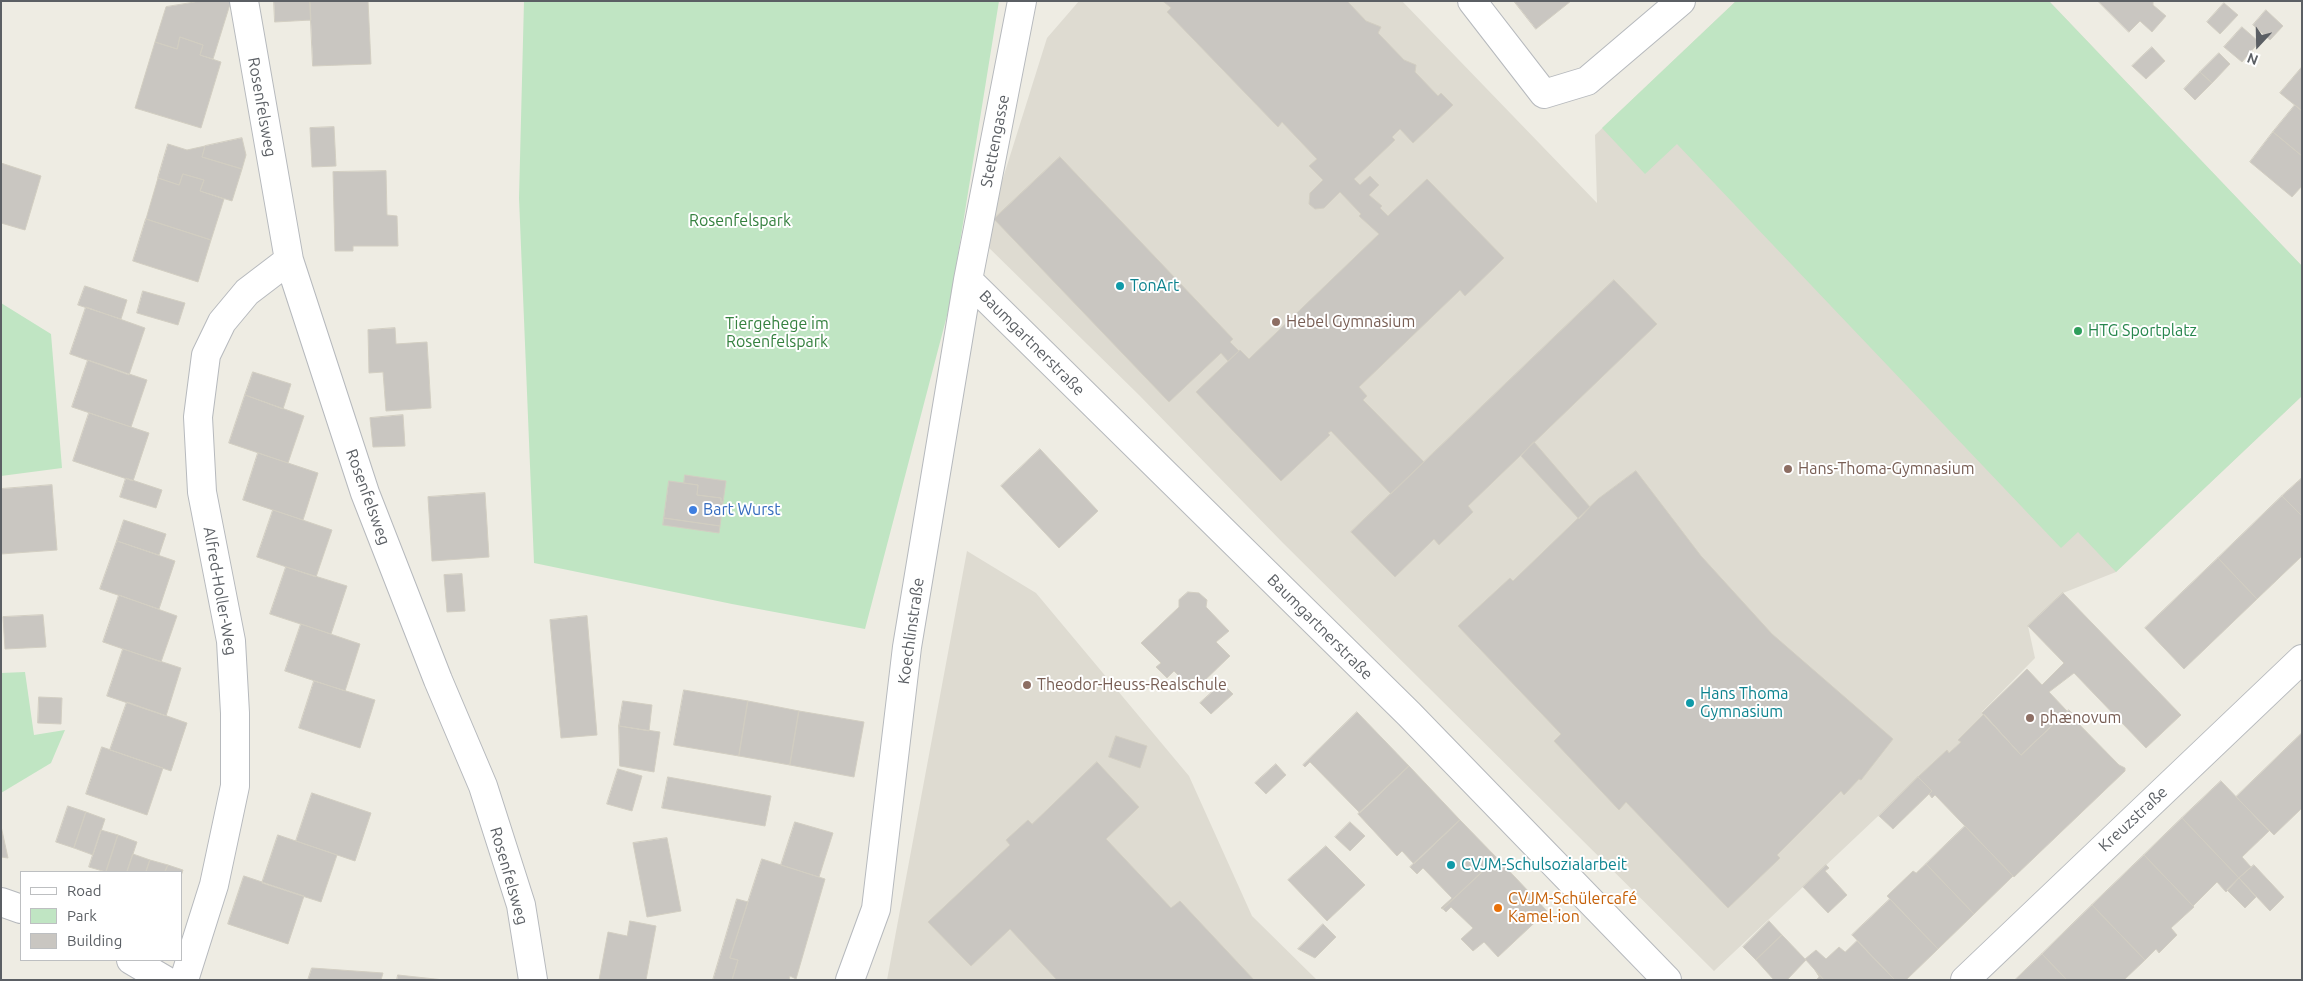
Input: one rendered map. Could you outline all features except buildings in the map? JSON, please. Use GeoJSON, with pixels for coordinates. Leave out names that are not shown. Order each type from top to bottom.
{"type":"FeatureCollection","features":[{"type":"Feature","properties":{"kind":"street","name":"Rosenfelsweg"},"geometry":{"type":"LineString","coordinates":[[244,1],[289,260],[365,492],[438,680],[483,786],[521,905],[533,980]]}},
{"type":"Feature","properties":{"kind":"street","name":"Stettengasse"},"geometry":{"type":"LineString","coordinates":[[968,280],[1022,1]]}},
{"type":"Feature","properties":{"kind":"street"},"geometry":{"type":"LineString","coordinates":[[1472,1],[1544,94],[1587,81],[1680,1]]}},
{"type":"Feature","properties":{"kind":"street","name":"Alfred-Holler-Weg"},"geometry":{"type":"LineString","coordinates":[[184,980],[214,885],[234,786],[235,713],[231,641],[210,534],[201,473],[198,416],[206,355],[222,322],[247,292],[289,260]]}},
{"type":"Feature","properties":{"kind":"street","name":"Koechlinstraße"},"geometry":{"type":"LineString","coordinates":[[850,980],[876,909],[907,647],[968,280]]}},
{"type":"Feature","properties":{"kind":"street","name":"Baumgartnerstraße"},"geometry":{"type":"LineString","coordinates":[[968,280],[1409,714],[1667,980]]}},
{"type":"Feature","properties":{"kind":"street","name":"Kreuzstraße"},"geometry":{"type":"LineString","coordinates":[[1965,980],[2302,659]]}},
{"type":"Feature","properties":{"kind":"street"},"geometry":{"type":"LineString","coordinates":[[1,902],[20,909]]}},
{"type":"Feature","properties":{"kind":"street"},"geometry":{"type":"LineString","coordinates":[[133,961],[164,980]]}},
{"type":"Feature","properties":{"kind":"shaded area","name":"Hans-Thoma-Gymnasium"},"geometry":{"type":"Polygon","coordinates":[[[1079,1],[1402,1],[1597,203],[1595,135],[1736,1],[2049,1],[2302,266],[2302,396],[2116,572],[2063,593],[2028,626],[2035,658],[1982,712],[1984,714],[1961,742],[1949,753],[1947,751],[1714,971],[1283,543],[1139,395],[983,242],[1047,38],[1079,1]]]}},
{"type":"Feature","properties":{"kind":"shaded area","name":"Theodor-Heuss-Realschule"},"geometry":{"type":"Polygon","coordinates":[[[967,551],[1036,593],[1189,776],[1252,916],[1317,980],[887,980],[967,551]]]}},
{"type":"Feature","properties":{"kind":"green space","name":"Rosenfelspark"},"geometry":{"type":"Polygon","coordinates":[[[524,1],[999,1],[950,304],[865,629],[534,563],[519,198],[524,1]]]}},
{"type":"Feature","properties":{"kind":"green space","name":"HTG Sportplatz"},"geometry":{"type":"Polygon","coordinates":[[[1736,1],[2049,1],[2302,266],[2302,396],[2116,572],[2078,532],[2061,548],[1677,144],[1645,174],[1602,128],[1736,1]]]}},
{"type":"Feature","properties":{"kind":"green space"},"geometry":{"type":"Polygon","coordinates":[[[1,303],[51,334],[62,468],[1,476],[1,303]]]}},
{"type":"Feature","properties":{"kind":"green space"},"geometry":{"type":"Polygon","coordinates":[[[25,672],[34,735],[65,730],[51,763],[1,793],[1,673],[25,672]]]}},
{"type":"Feature","properties":{"kind":"place","name":"TonArt"},"geometry":{"type":"Point","coordinates":[1120,286]}},
{"type":"Feature","properties":{"kind":"place","name":"Hebel Gymnasium"},"geometry":{"type":"Point","coordinates":[1276,322]}},
{"type":"Feature","properties":{"kind":"place","name":"HTG Sportplatz"},"geometry":{"type":"Point","coordinates":[2078,331]}},
{"type":"Feature","properties":{"kind":"place","name":"Hans-Thoma-Gymnasium"},"geometry":{"type":"Point","coordinates":[1788,469]}},
{"type":"Feature","properties":{"kind":"place","name":"Bart Wurst"},"geometry":{"type":"Point","coordinates":[693,510]}},
{"type":"Feature","properties":{"kind":"place","name":"Theodor-Heuss-Realschule"},"geometry":{"type":"Point","coordinates":[1027,685]}},
{"type":"Feature","properties":{"kind":"place","name":"Hans Thoma Gymnasium"},"geometry":{"type":"Point","coordinates":[1690,703]}},
{"type":"Feature","properties":{"kind":"place","name":"phænovum"},"geometry":{"type":"Point","coordinates":[2030,718]}},
{"type":"Feature","properties":{"kind":"place","name":"CVJM-Schulsozialarbeit"},"geometry":{"type":"Point","coordinates":[1451,865]}},
{"type":"Feature","properties":{"kind":"place","name":"CVJM-Schülercafé Kamel-ion"},"geometry":{"type":"Point","coordinates":[1498,908]}},
{"type":"Feature","properties":{"kind":"park label","name":"Tiergehege im Rosenfelspark"},"geometry":{"type":"Point","coordinates":[777,333]}}]}
